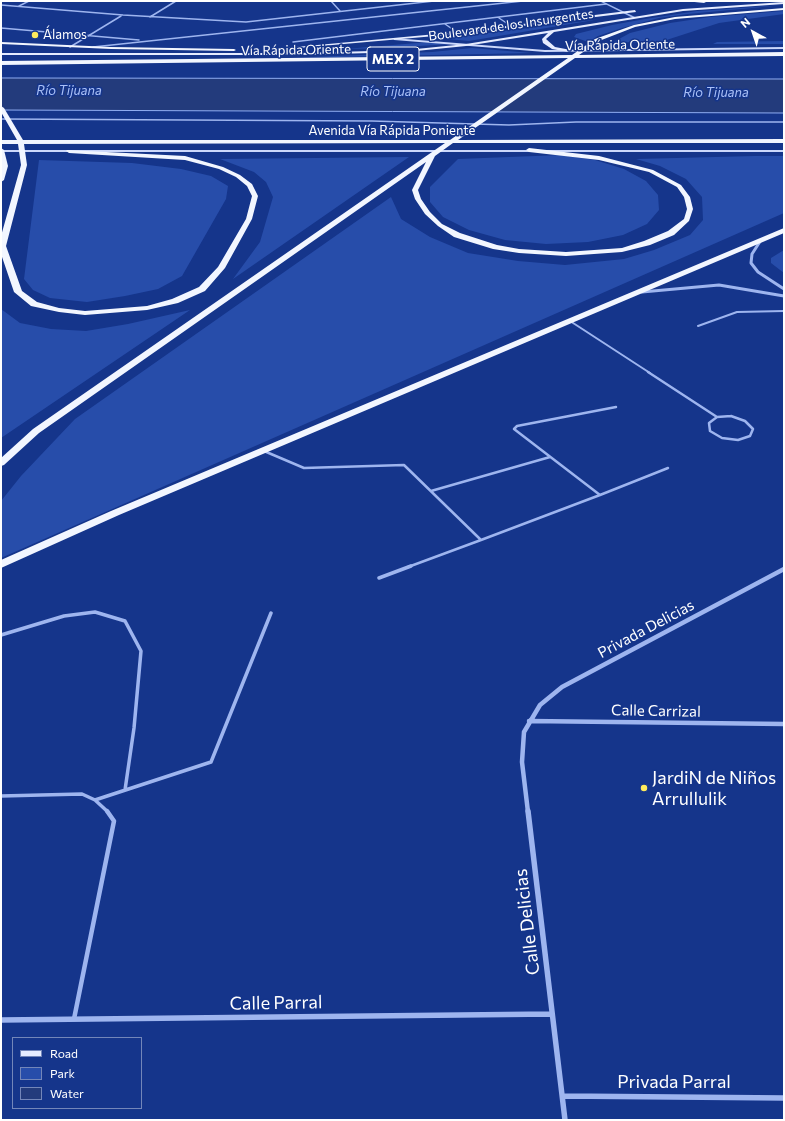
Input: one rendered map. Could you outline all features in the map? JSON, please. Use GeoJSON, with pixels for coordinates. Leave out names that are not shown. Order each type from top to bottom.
{"type":"FeatureCollection","features":[{"type":"Feature","properties":{"kind":"highway"},"geometry":{"type":"LineString","coordinates":[[1,463],[36,431],[597,40],[634,26],[675,18],[784,9]]}},
{"type":"Feature","properties":{"kind":"highway"},"geometry":{"type":"LineString","coordinates":[[1,42],[70,47],[234,50]]}},
{"type":"Feature","properties":{"kind":"highway","name":"Vía Rápida Oriente"},"geometry":{"type":"LineString","coordinates":[[1,63],[784,54]]}},
{"type":"Feature","properties":{"kind":"highway"},"geometry":{"type":"LineString","coordinates":[[1,108],[20,137],[24,165],[2,248],[18,292],[34,304],[59,310],[85,313],[140,309],[175,301],[202,289],[221,268],[249,219],[255,196],[250,185],[238,176],[221,168],[184,158],[69,151]]}},
{"type":"Feature","properties":{"kind":"highway","name":"Avenida Vía Rápida Poniente"},"geometry":{"type":"LineString","coordinates":[[1,142],[784,141]]}},
{"type":"Feature","properties":{"kind":"highway"},"geometry":{"type":"LineString","coordinates":[[433,153],[415,190],[418,199],[427,213],[440,225],[457,235],[496,247],[532,253],[566,254],[622,250],[647,243],[672,233],[687,220],[690,209],[687,197],[679,186],[651,171],[600,158],[528,150]]}},
{"type":"Feature","properties":{"kind":"highway"},"geometry":{"type":"LineString","coordinates":[[1,151],[5,166],[1,180]]}},
{"type":"Feature","properties":{"kind":"highway"},"geometry":{"type":"LineString","coordinates":[[1,564],[115,513],[784,230]]}},
{"type":"Feature","properties":{"kind":"main road"},"geometry":{"type":"LineString","coordinates":[[687,1],[704,2]]}},
{"type":"Feature","properties":{"kind":"main road"},"geometry":{"type":"LineString","coordinates":[[659,8],[719,1]]}},
{"type":"Feature","properties":{"kind":"main road","name":"Boulevard de los Insurgentes"},"geometry":{"type":"LineString","coordinates":[[1,54],[335,54],[406,51],[466,45],[634,18],[726,6],[784,4]]}},
{"type":"Feature","properties":{"kind":"main road","name":"Boulevard de los Insurgentes"},"geometry":{"type":"LineString","coordinates":[[1,51],[234,50],[330,45],[458,33],[644,10]]}},
{"type":"Feature","properties":{"kind":"main road"},"geometry":{"type":"LineString","coordinates":[[552,32],[544,39],[545,42],[554,48],[569,51]]}},
{"type":"Feature","properties":{"kind":"main road"},"geometry":{"type":"LineString","coordinates":[[394,39],[522,51],[784,48]]}},
{"type":"Feature","properties":{"kind":"main road","name":"Avenida Vía Rápida Poniente"},"geometry":{"type":"LineString","coordinates":[[1,151],[784,151]]}},
{"type":"Feature","properties":{"kind":"street"},"geometry":{"type":"LineString","coordinates":[[600,1],[634,18]]}},
{"type":"Feature","properties":{"kind":"street"},"geometry":{"type":"LineString","coordinates":[[761,240],[752,254],[751,263],[758,272],[784,290]]}},
{"type":"Feature","properties":{"kind":"street"},"geometry":{"type":"LineString","coordinates":[[637,292],[719,285],[744,288],[784,296]]}},
{"type":"Feature","properties":{"kind":"street","name":"Privada Delicias"},"geometry":{"type":"LineString","coordinates":[[529,721],[540,705],[562,687],[784,569]]}},
{"type":"Feature","properties":{"kind":"street","name":"Calle Carrizal"},"geometry":{"type":"LineString","coordinates":[[529,721],[784,724]]}},
{"type":"Feature","properties":{"kind":"street","name":"Calle Delicias"},"geometry":{"type":"LineString","coordinates":[[529,721],[524,732],[522,762],[565,1120]]}},
{"type":"Feature","properties":{"kind":"street","name":"Calle Parral"},"geometry":{"type":"LineString","coordinates":[[1,1020],[552,1014]]}},
{"type":"Feature","properties":{"kind":"street","name":"Privada Parral"},"geometry":{"type":"LineString","coordinates":[[563,1096],[784,1098]]}},
{"type":"Feature","properties":{"kind":"lane"},"geometry":{"type":"LineString","coordinates":[[19,6],[28,1]]}},
{"type":"Feature","properties":{"kind":"lane"},"geometry":{"type":"LineString","coordinates":[[150,17],[176,1]]}},
{"type":"Feature","properties":{"kind":"lane"},"geometry":{"type":"LineString","coordinates":[[331,1],[340,11]]}},
{"type":"Feature","properties":{"kind":"lane"},"geometry":{"type":"LineString","coordinates":[[1,5],[150,17],[246,22],[434,1]]}},
{"type":"Feature","properties":{"kind":"lane"},"geometry":{"type":"LineString","coordinates":[[87,47],[523,1]]}},
{"type":"Feature","properties":{"kind":"lane"},"geometry":{"type":"LineString","coordinates":[[293,42],[606,4]]}},
{"type":"Feature","properties":{"kind":"lane"},"geometry":{"type":"LineString","coordinates":[[70,47],[123,15]]}},
{"type":"Feature","properties":{"kind":"lane"},"geometry":{"type":"LineString","coordinates":[[499,18],[510,26]]}},
{"type":"Feature","properties":{"kind":"lane"},"geometry":{"type":"LineString","coordinates":[[445,24],[458,33]]}},
{"type":"Feature","properties":{"kind":"lane"},"geometry":{"type":"LineString","coordinates":[[1,28],[147,41]]}},
{"type":"Feature","properties":{"kind":"lane"},"geometry":{"type":"LineString","coordinates":[[1,119],[372,121],[494,125],[576,122],[784,122]]}},
{"type":"Feature","properties":{"kind":"lane"},"geometry":{"type":"LineString","coordinates":[[698,326],[737,312],[784,310]]}},
{"type":"Feature","properties":{"kind":"lane"},"geometry":{"type":"LineString","coordinates":[[570,321],[717,417],[731,416],[745,421],[752,429],[750,436],[738,440],[722,438],[710,431],[709,422],[717,417]]}},
{"type":"Feature","properties":{"kind":"lane"},"geometry":{"type":"LineString","coordinates":[[600,495],[515,431],[514,427],[616,407]]}},
{"type":"Feature","properties":{"kind":"lane"},"geometry":{"type":"LineString","coordinates":[[264,451],[304,468],[314,470],[401,464],[408,466],[481,540]]}},
{"type":"Feature","properties":{"kind":"lane"},"geometry":{"type":"LineString","coordinates":[[431,491],[550,457]]}},
{"type":"Feature","properties":{"kind":"lane"},"geometry":{"type":"LineString","coordinates":[[379,578],[668,468]]}},
{"type":"Feature","properties":{"kind":"lane"},"geometry":{"type":"LineString","coordinates":[[1,635],[64,616],[95,612],[125,621],[141,651],[134,728],[125,790]]}},
{"type":"Feature","properties":{"kind":"lane"},"geometry":{"type":"LineString","coordinates":[[95,800],[211,762],[271,613]]}},
{"type":"Feature","properties":{"kind":"lane"},"geometry":{"type":"LineString","coordinates":[[1,796],[70,793],[82,794],[95,800],[106,809],[114,821],[73,1020]]}},
{"type":"Feature","properties":{"kind":"green space"},"geometry":{"type":"Polygon","coordinates":[[[784,5],[659,18],[598,36],[588,42],[574,37],[576,34],[612,25],[697,11],[784,5]]]}},
{"type":"Feature","properties":{"kind":"green space"},"geometry":{"type":"Polygon","coordinates":[[[784,11],[784,14],[719,23],[651,45],[630,42],[608,45],[630,33],[670,23],[710,17],[784,11]]]}},
{"type":"Feature","properties":{"kind":"green space"},"geometry":{"type":"Polygon","coordinates":[[[600,19],[469,41],[447,39],[473,35],[600,19]]]}},
{"type":"Feature","properties":{"kind":"green space"},"geometry":{"type":"Polygon","coordinates":[[[784,41],[784,44],[713,44],[717,42],[784,41]]]}},
{"type":"Feature","properties":{"kind":"green space"},"geometry":{"type":"Polygon","coordinates":[[[429,42],[450,44],[345,49],[429,42]]]}},
{"type":"Feature","properties":{"kind":"green space"},"geometry":{"type":"Polygon","coordinates":[[[472,48],[532,53],[288,58],[432,52],[472,48]]]}},
{"type":"Feature","properties":{"kind":"green space"},"geometry":{"type":"Polygon","coordinates":[[[561,155],[595,160],[624,169],[646,181],[658,195],[659,210],[647,224],[623,235],[588,242],[546,244],[505,240],[469,230],[443,217],[430,202],[430,187],[458,159],[561,155]]]}},
{"type":"Feature","properties":{"kind":"green space"},"geometry":{"type":"Polygon","coordinates":[[[784,156],[784,213],[1,558],[1,501],[21,476],[75,419],[391,197],[401,219],[430,237],[468,253],[518,261],[565,265],[624,259],[654,250],[690,235],[703,220],[702,197],[686,179],[660,166],[636,159],[784,156]]]}},
{"type":"Feature","properties":{"kind":"green space"},"geometry":{"type":"Polygon","coordinates":[[[409,157],[233,279],[260,242],[273,197],[266,182],[254,172],[220,159],[409,157]]]}},
{"type":"Feature","properties":{"kind":"green space"},"geometry":{"type":"Polygon","coordinates":[[[39,160],[132,163],[181,169],[211,176],[228,186],[226,199],[182,276],[158,289],[125,296],[87,302],[50,298],[33,290],[24,279],[39,160]]]}},
{"type":"Feature","properties":{"kind":"green space"},"geometry":{"type":"Polygon","coordinates":[[[784,250],[784,273],[771,263],[771,258],[784,250]]]}},
{"type":"Feature","properties":{"kind":"green space"},"geometry":{"type":"Polygon","coordinates":[[[1,309],[20,323],[51,329],[86,331],[128,324],[190,310],[1,438],[1,309]]]}},
{"type":"Feature","properties":{"kind":"water","name":"Río Tijuana"},"geometry":{"type":"Polygon","coordinates":[[[1,78],[784,79],[784,113],[1,110],[1,78]]]}},
{"type":"Feature","properties":{"kind":"place","name":"Álamos"},"geometry":{"type":"Point","coordinates":[35,35]}},
{"type":"Feature","properties":{"kind":"place","name":"JardiN de Niños Arrullulik"},"geometry":{"type":"Point","coordinates":[644,788]}}]}
